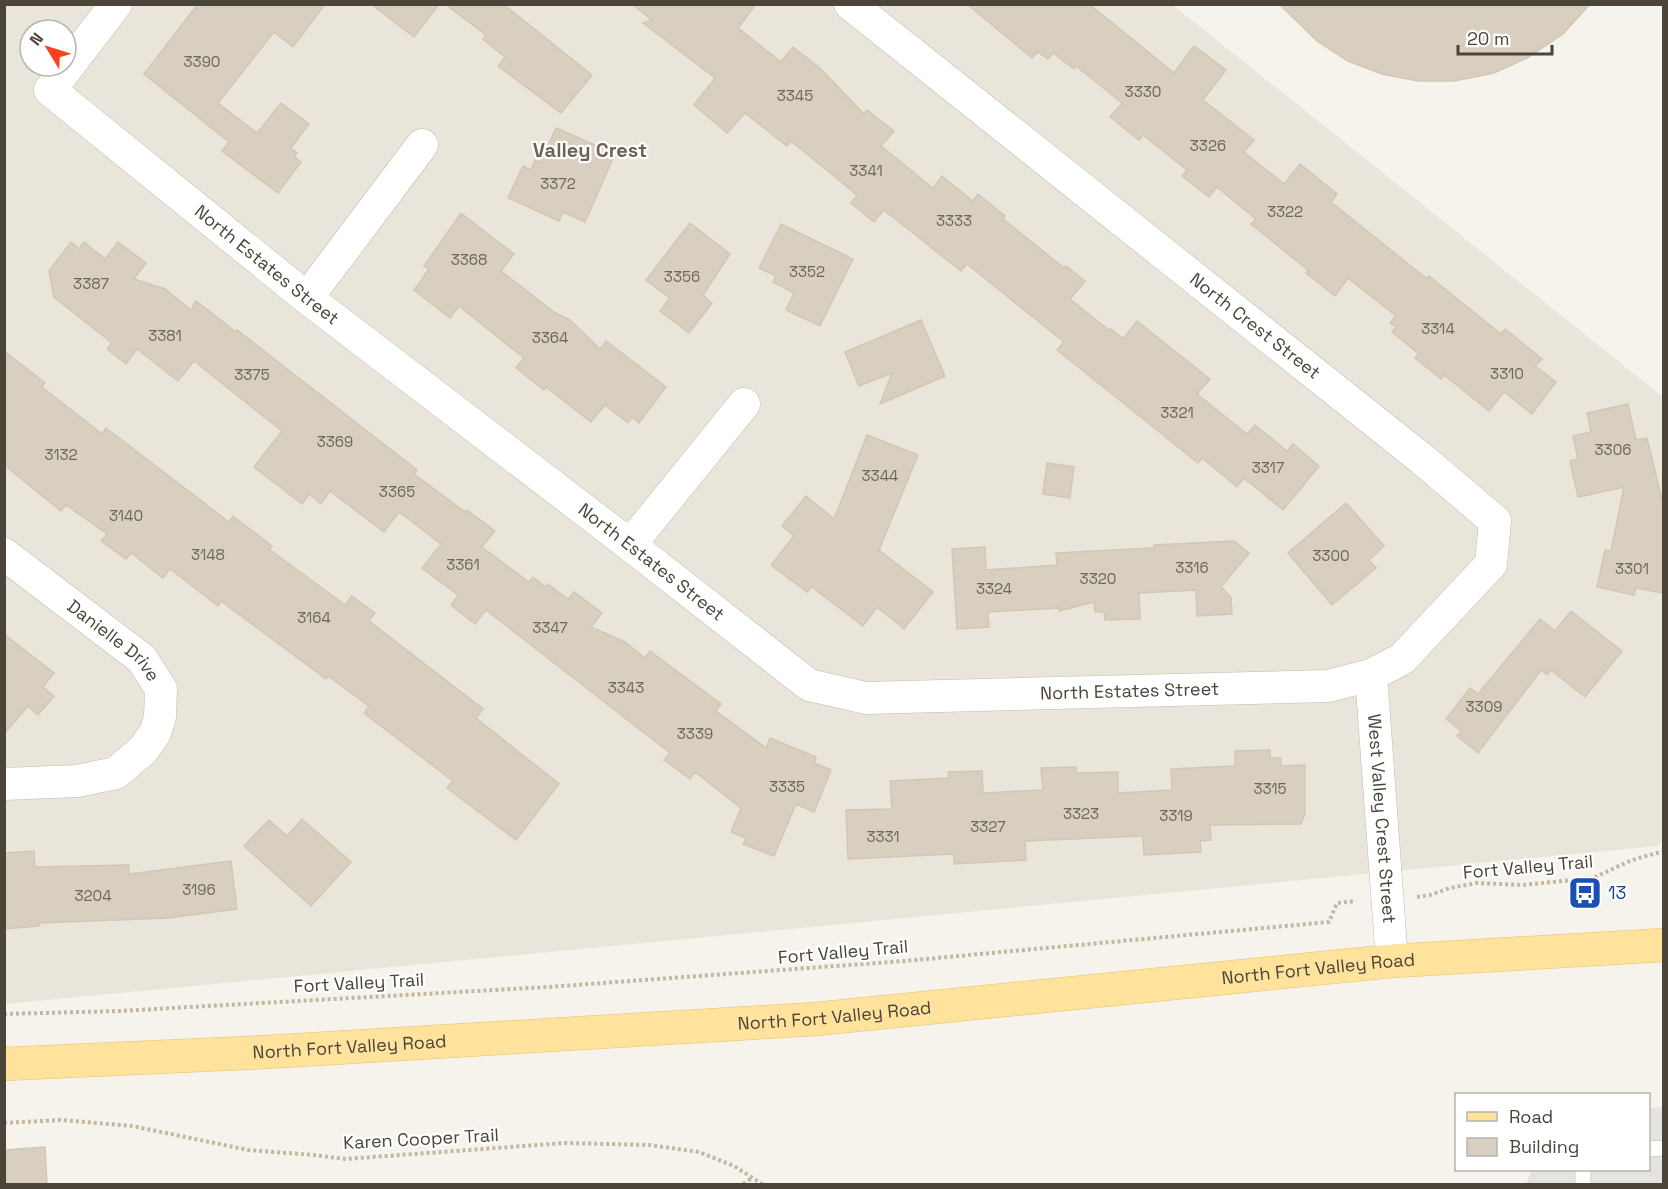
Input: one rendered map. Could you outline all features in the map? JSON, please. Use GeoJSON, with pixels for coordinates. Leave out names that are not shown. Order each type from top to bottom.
{"type":"FeatureCollection","features":[{"type":"Feature","properties":{"kind":"main road","name":"North Fort Valley Road"},"geometry":{"type":"LineString","coordinates":[[4,1064],[290,1050],[816,1018],[1392,962],[1664,945]]}},
{"type":"Feature","properties":{"kind":"street","name":"North Estates Street"},"geometry":{"type":"LineString","coordinates":[[116,4],[50,90],[307,298],[809,685],[866,698],[1328,686],[1371,675]]}},
{"type":"Feature","properties":{"kind":"street","name":"North Crest Street"},"geometry":{"type":"LineString","coordinates":[[850,4],[1422,459],[1495,521],[1491,564],[1402,659],[1371,675]]}},
{"type":"Feature","properties":{"kind":"street"},"geometry":{"type":"LineString","coordinates":[[307,298],[422,145]]}},
{"type":"Feature","properties":{"kind":"street"},"geometry":{"type":"LineString","coordinates":[[630,545],[744,405]]}},
{"type":"Feature","properties":{"kind":"street","name":"Danielle Drive"},"geometry":{"type":"LineString","coordinates":[[4,554],[142,659],[161,689],[160,717],[155,733],[143,750],[116,773],[77,781],[4,784]]}},
{"type":"Feature","properties":{"kind":"street","name":"West Valley Crest Street"},"geometry":{"type":"LineString","coordinates":[[1371,675],[1392,962]]}},
{"type":"Feature","properties":{"kind":"path","name":"Fort Valley Trail"},"geometry":{"type":"LineString","coordinates":[[4,1014],[119,1011],[548,987],[904,961],[1329,922],[1338,903],[1430,895],[1450,888],[1477,883],[1522,885],[1593,878],[1632,860],[1664,851]]}},
{"type":"Feature","properties":{"kind":"path","name":"Karen Cooper Trail"},"geometry":{"type":"LineString","coordinates":[[4,1123],[60,1120],[132,1126],[248,1150],[345,1159],[565,1143],[649,1144],[699,1152],[734,1166],[762,1185]]}},
{"type":"Feature","properties":{"kind":"path"},"geometry":{"type":"LineString","coordinates":[[742,1185],[752,1178]]}},
{"type":"Feature","properties":{"kind":"shaded area"},"geometry":{"type":"Polygon","coordinates":[[[5,5],[1173,5],[1663,397],[1664,839],[1658,846],[5,1004],[5,5]]]}},
{"type":"Feature","properties":{"kind":"shaded area"},"geometry":{"type":"Polygon","coordinates":[[[1663,1107],[1663,1184],[1526,1184],[1532,1171],[1650,1171],[1650,1108],[1663,1107]]]}},
{"type":"Feature","properties":{"kind":"building"},"geometry":{"type":"Polygon","coordinates":[[[198,4],[325,4],[293,47],[274,32],[218,103],[257,133],[281,103],[309,124],[291,148],[297,153],[294,156],[301,162],[278,193],[222,151],[229,142],[144,74],[198,4]]]}},
{"type":"Feature","properties":{"kind":"building"},"geometry":{"type":"Polygon","coordinates":[[[371,4],[439,4],[414,37],[371,4]]]}},
{"type":"Feature","properties":{"kind":"building"},"geometry":{"type":"Polygon","coordinates":[[[445,4],[503,4],[592,75],[561,113],[498,66],[505,57],[483,39],[486,35],[445,4]]]}},
{"type":"Feature","properties":{"kind":"building"},"geometry":{"type":"Polygon","coordinates":[[[632,4],[756,4],[738,28],[781,62],[793,47],[821,69],[864,114],[867,110],[894,131],[881,146],[933,188],[942,176],[973,201],[978,194],[1005,216],[1003,219],[1064,268],[1066,266],[1085,281],[1070,299],[1110,331],[1111,329],[1123,339],[1137,321],[1210,379],[1197,394],[1247,434],[1255,425],[1287,451],[1293,444],[1319,466],[1283,510],[1244,478],[1237,487],[1202,458],[1198,463],[1057,350],[1064,342],[967,264],[961,271],[884,210],[874,222],[851,203],[857,195],[791,141],[787,146],[745,113],[727,133],[694,105],[715,78],[643,23],[652,20],[632,4]]]}},
{"type":"Feature","properties":{"kind":"building"},"geometry":{"type":"Polygon","coordinates":[[[967,4],[1089,4],[1174,73],[1194,46],[1226,70],[1203,100],[1254,140],[1244,152],[1284,184],[1300,164],[1337,194],[1331,202],[1427,279],[1429,276],[1501,334],[1505,329],[1542,359],[1535,366],[1556,382],[1532,414],[1504,392],[1489,411],[1444,375],[1441,379],[1415,358],[1419,354],[1392,332],[1396,327],[1390,323],[1396,316],[1348,278],[1335,296],[1306,273],[1308,270],[1251,224],[1256,219],[1217,187],[1209,197],[1182,176],[1187,170],[1143,135],[1139,140],[1110,117],[1122,103],[1076,66],[1074,69],[1053,53],[1048,59],[1038,52],[1032,58],[967,4]]]}},
{"type":"Feature","properties":{"kind":"building"},"geometry":{"type":"Polygon","coordinates":[[[1279,4],[1590,4],[1563,34],[1527,58],[1494,73],[1454,81],[1418,81],[1382,74],[1348,61],[1317,41],[1279,4]]]}},
{"type":"Feature","properties":{"kind":"building"},"geometry":{"type":"Polygon","coordinates":[[[556,128],[615,154],[585,222],[563,212],[559,221],[508,198],[523,166],[531,170],[535,160],[540,163],[556,128]]]}},
{"type":"Feature","properties":{"kind":"building"},"geometry":{"type":"Polygon","coordinates":[[[461,213],[514,254],[501,271],[554,312],[570,320],[600,349],[606,341],[666,387],[639,423],[632,417],[628,423],[605,405],[591,422],[546,387],[544,390],[516,368],[524,358],[459,306],[450,318],[414,290],[429,269],[424,266],[461,213]]]}},
{"type":"Feature","properties":{"kind":"building"},"geometry":{"type":"Polygon","coordinates":[[[690,223],[730,254],[703,295],[712,303],[689,333],[660,311],[670,298],[646,280],[690,223]]]}},
{"type":"Feature","properties":{"kind":"building"},"geometry":{"type":"Polygon","coordinates":[[[781,224],[853,259],[820,326],[786,310],[794,293],[773,282],[776,276],[759,268],[781,224]]]}},
{"type":"Feature","properties":{"kind":"building"},"geometry":{"type":"Polygon","coordinates":[[[71,242],[79,249],[84,242],[105,259],[118,242],[146,263],[134,279],[165,289],[191,310],[196,301],[236,332],[237,330],[417,470],[414,474],[495,531],[482,547],[529,582],[533,577],[546,587],[548,584],[568,599],[574,592],[602,613],[591,627],[625,642],[645,658],[650,651],[721,704],[716,711],[766,748],[770,738],[816,757],[814,763],[831,770],[814,812],[796,804],[774,856],[743,844],[746,838],[731,832],[741,808],[695,772],[690,779],[664,760],[670,753],[486,610],[475,624],[451,605],[458,595],[422,568],[441,544],[399,512],[384,532],[330,491],[321,504],[309,494],[302,504],[254,467],[282,431],[194,361],[178,381],[137,349],[126,364],[107,349],[112,343],[54,297],[49,271],[71,242]]]}},
{"type":"Feature","properties":{"kind":"building"},"geometry":{"type":"Polygon","coordinates":[[[921,320],[945,376],[880,404],[892,373],[859,386],[845,352],[921,320]]]}},
{"type":"Feature","properties":{"kind":"building"},"geometry":{"type":"Polygon","coordinates":[[[4,351],[45,383],[42,387],[102,434],[106,428],[229,522],[233,516],[272,546],[269,549],[345,605],[352,596],[375,613],[369,621],[483,709],[476,718],[559,784],[516,840],[447,788],[453,781],[364,713],[369,706],[328,676],[326,679],[221,601],[218,606],[170,569],[163,578],[131,553],[126,559],[101,541],[107,534],[66,505],[61,511],[4,465],[4,351]]]}},
{"type":"Feature","properties":{"kind":"building"},"geometry":{"type":"Polygon","coordinates":[[[1628,404],[1636,440],[1647,438],[1664,507],[1664,593],[1636,588],[1634,595],[1597,587],[1605,550],[1611,551],[1624,487],[1578,497],[1570,461],[1578,459],[1573,436],[1591,432],[1587,413],[1628,404]]]}},
{"type":"Feature","properties":{"kind":"building"},"geometry":{"type":"Polygon","coordinates":[[[867,435],[918,455],[879,550],[933,592],[904,629],[877,607],[863,626],[812,587],[807,592],[771,565],[794,536],[782,526],[806,496],[834,519],[867,435]]]}},
{"type":"Feature","properties":{"kind":"building"},"geometry":{"type":"Polygon","coordinates":[[[1047,463],[1074,467],[1070,498],[1043,494],[1047,463]]]}},
{"type":"Feature","properties":{"kind":"building"},"geometry":{"type":"Polygon","coordinates":[[[1346,503],[1384,546],[1369,560],[1376,568],[1332,605],[1288,553],[1346,503]]]}},
{"type":"Feature","properties":{"kind":"building"},"geometry":{"type":"Polygon","coordinates":[[[1234,541],[1249,553],[1221,587],[1231,597],[1232,614],[1197,616],[1196,590],[1139,593],[1140,619],[1105,620],[1104,612],[1095,612],[1094,602],[1059,611],[1059,608],[988,612],[989,627],[957,629],[952,549],[985,547],[986,570],[1057,565],[1056,553],[1234,541]]]}},
{"type":"Feature","properties":{"kind":"building"},"geometry":{"type":"Polygon","coordinates":[[[1571,611],[1622,651],[1585,697],[1551,670],[1547,675],[1541,670],[1478,753],[1457,736],[1461,731],[1446,719],[1470,688],[1478,694],[1540,619],[1555,631],[1571,611]]]}},
{"type":"Feature","properties":{"kind":"building"},"geometry":{"type":"Polygon","coordinates":[[[4,634],[54,673],[43,687],[54,696],[38,715],[28,706],[4,734],[4,634]]]}},
{"type":"Feature","properties":{"kind":"building"},"geometry":{"type":"Polygon","coordinates":[[[1270,750],[1270,758],[1281,758],[1281,766],[1305,765],[1305,814],[1301,824],[1210,825],[1211,840],[1200,841],[1201,852],[1144,855],[1143,836],[1025,841],[1026,860],[954,864],[954,854],[848,859],[846,810],[892,809],[890,781],[949,778],[948,772],[982,771],[983,793],[1043,790],[1041,768],[1076,767],[1076,773],[1118,772],[1118,793],[1172,790],[1171,769],[1235,766],[1235,751],[1270,750]]]}},
{"type":"Feature","properties":{"kind":"building"},"geometry":{"type":"Polygon","coordinates":[[[302,819],[351,862],[311,906],[244,846],[269,820],[287,836],[302,819]]]}},
{"type":"Feature","properties":{"kind":"building"},"geometry":{"type":"Polygon","coordinates":[[[34,851],[35,867],[129,865],[129,874],[231,861],[237,909],[168,918],[39,923],[39,926],[4,929],[4,853],[34,851]]]}},
{"type":"Feature","properties":{"kind":"building"},"geometry":{"type":"Polygon","coordinates":[[[45,1147],[47,1185],[4,1185],[4,1150],[45,1147]]]}},
{"type":"Feature","properties":{"kind":"place","name":"13"},"geometry":{"type":"Point","coordinates":[1585,893]}},
{"type":"Feature","properties":{"kind":"district","name":"Valley Crest"},"geometry":{"type":"Point","coordinates":[590,150]}}]}
